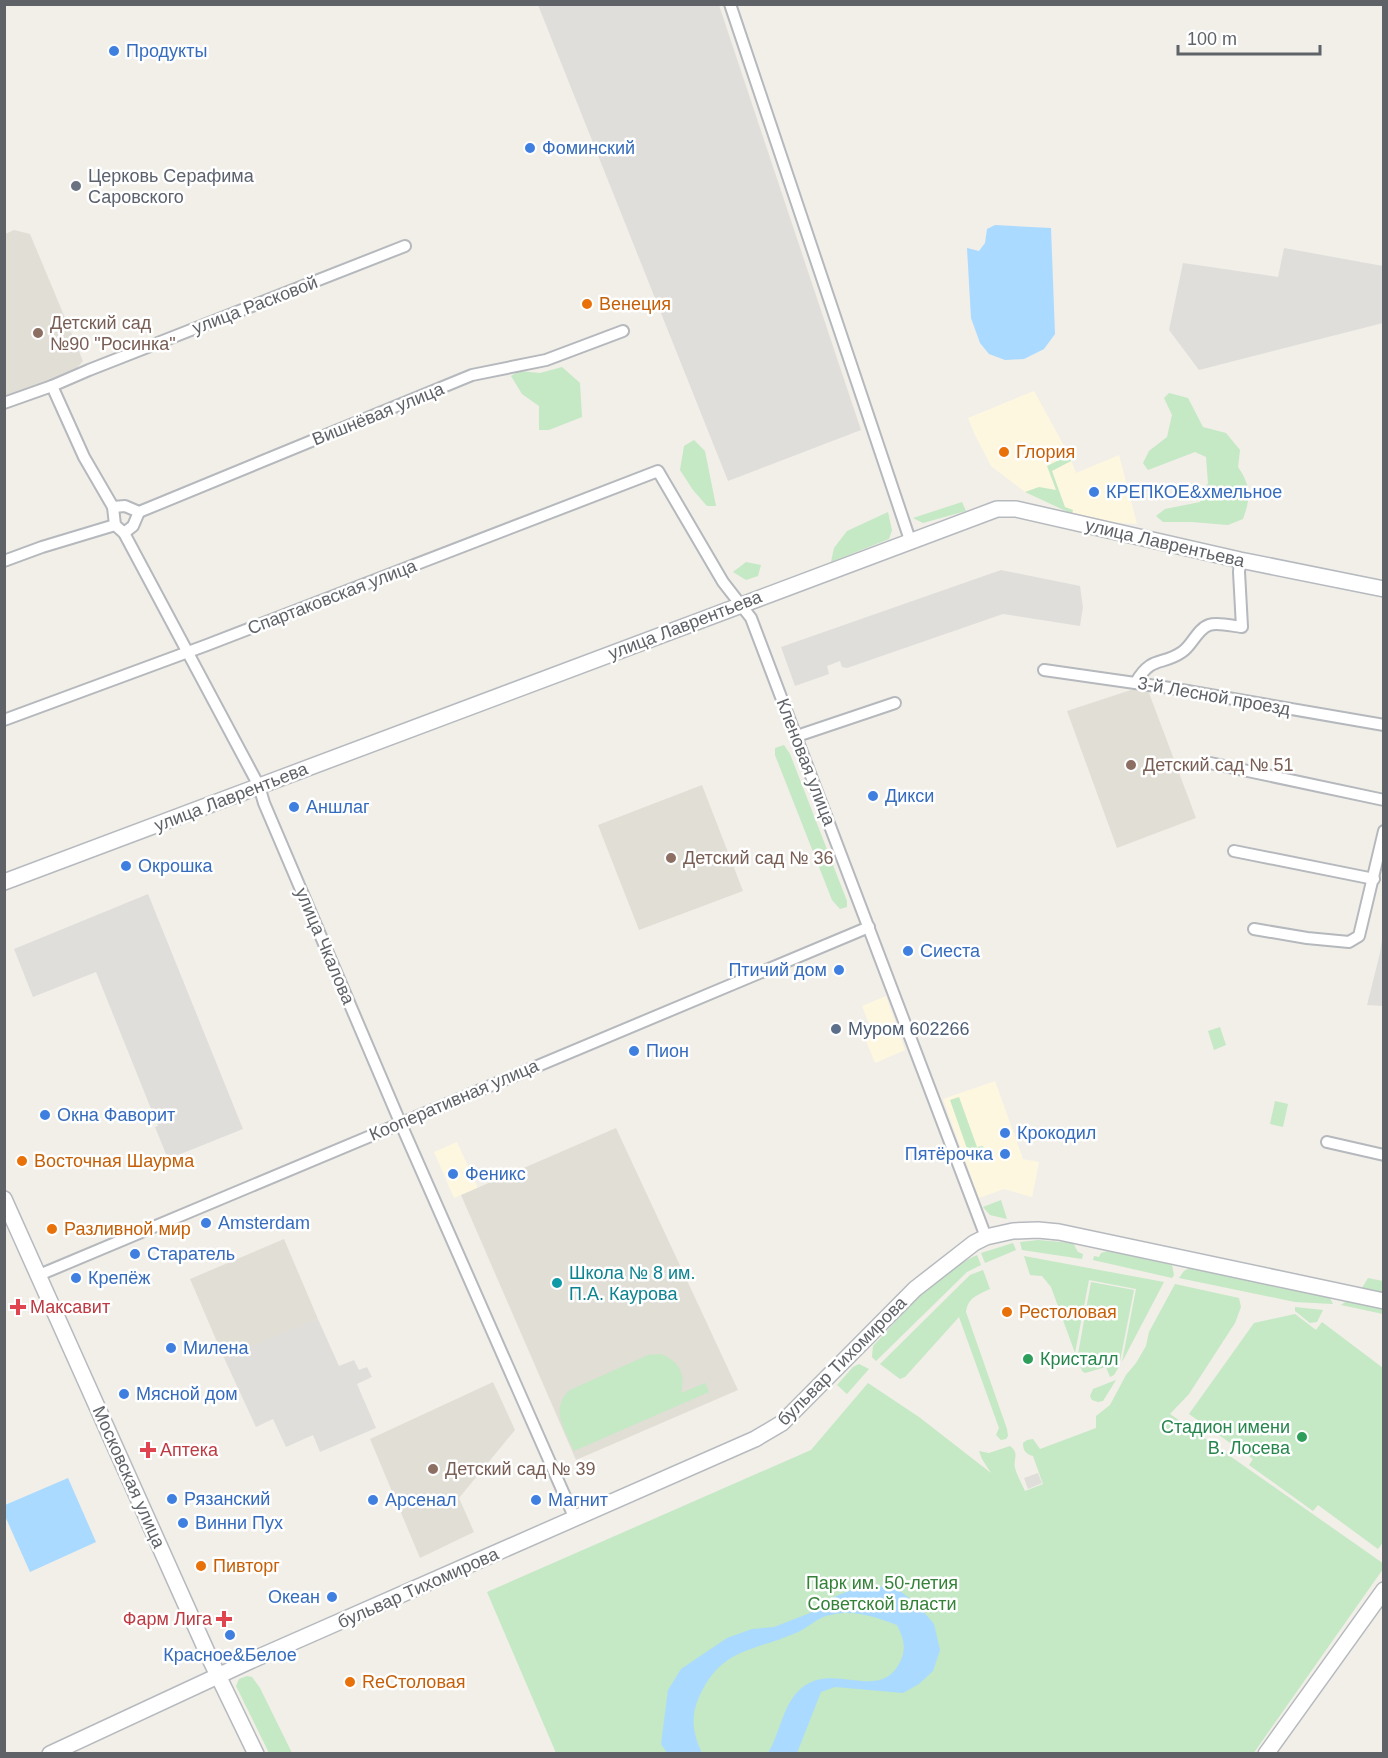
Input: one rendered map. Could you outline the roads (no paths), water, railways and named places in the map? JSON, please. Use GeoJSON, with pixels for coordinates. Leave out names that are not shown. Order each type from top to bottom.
{"type":"FeatureCollection","features":[{"type":"Feature","properties":{"kind":"street"},"geometry":{"type":"LineString","coordinates":[[730,4],[910,540]]}},
{"type":"Feature","properties":{"kind":"street","name":"улица Расковой"},"geometry":{"type":"LineString","coordinates":[[4,403],[405,246]]}},
{"type":"Feature","properties":{"kind":"street","name":"Вишнёвая улица"},"geometry":{"type":"LineString","coordinates":[[139,512],[472,375],[546,360],[623,331]]}},
{"type":"Feature","properties":{"kind":"street"},"geometry":{"type":"LineString","coordinates":[[4,561],[42,546],[115,525],[113,507],[84,457],[52,386]]}},
{"type":"Feature","properties":{"kind":"street","name":"Кленовая улица"},"geometry":{"type":"LineString","coordinates":[[658,471],[723,582],[751,618],[986,1237]]}},
{"type":"Feature","properties":{"kind":"street","name":"Спартаковская улица"},"geometry":{"type":"LineString","coordinates":[[4,720],[658,471]]}},
{"type":"Feature","properties":{"kind":"street"},"geometry":{"type":"LineString","coordinates":[[113,507],[125,507],[139,512],[133,526],[123,534]]}},
{"type":"Feature","properties":{"kind":"street","name":"улица Лаврентьева"},"geometry":{"type":"LineString","coordinates":[[4,882],[997,509],[1016,509],[1240,560],[1383,589]]}},
{"type":"Feature","properties":{"kind":"street","name":"улица Чкалова"},"geometry":{"type":"LineString","coordinates":[[115,525],[123,534],[259,786],[264,803],[400,1122],[574,1519]]}},
{"type":"Feature","properties":{"kind":"street"},"geometry":{"type":"LineString","coordinates":[[1136,682],[1143,670],[1182,652],[1205,627],[1211,624],[1242,627],[1240,560]]}},
{"type":"Feature","properties":{"kind":"street","name":"3-й Лесной проезд"},"geometry":{"type":"LineString","coordinates":[[1044,670],[1136,682],[1383,725]]}},
{"type":"Feature","properties":{"kind":"street"},"geometry":{"type":"LineString","coordinates":[[797,736],[895,703]]}},
{"type":"Feature","properties":{"kind":"street"},"geometry":{"type":"LineString","coordinates":[[1210,763],[1383,800]]}},
{"type":"Feature","properties":{"kind":"street"},"geometry":{"type":"LineString","coordinates":[[1254,929],[1349,942],[1359,936],[1374,879],[1383,831]]}},
{"type":"Feature","properties":{"kind":"street"},"geometry":{"type":"LineString","coordinates":[[1234,851],[1374,879]]}},
{"type":"Feature","properties":{"kind":"street","name":"Кооперативная улица"},"geometry":{"type":"LineString","coordinates":[[39,1275],[869,927]]}},
{"type":"Feature","properties":{"kind":"street"},"geometry":{"type":"LineString","coordinates":[[1327,1142],[1383,1155]]}},
{"type":"Feature","properties":{"kind":"street","name":"Московская улица"},"geometry":{"type":"LineString","coordinates":[[4,1199],[219,1677],[256,1754]]}},
{"type":"Feature","properties":{"kind":"street","name":"бульвар Тихомирова"},"geometry":{"type":"LineString","coordinates":[[50,1754],[755,1439],[782,1423],[915,1289],[957,1255],[986,1237],[1026,1230],[1059,1232],[1383,1301]]}},
{"type":"Feature","properties":{"kind":"street"},"geometry":{"type":"LineString","coordinates":[[1266,1754],[1383,1590]]}},
{"type":"Feature","properties":{"kind":"water"},"geometry":{"type":"Polygon","coordinates":[[[995,225],[1051,228],[1055,334],[1044,349],[1024,359],[1005,360],[989,354],[980,343],[971,318],[967,248],[979,251],[985,243],[987,229],[995,225]]]}},
{"type":"Feature","properties":{"kind":"water"},"geometry":{"type":"Polygon","coordinates":[[[68,1478],[96,1542],[30,1572],[5,1516],[5,1505],[68,1478]]]}},
{"type":"Feature","properties":{"kind":"water"},"geometry":{"type":"Polygon","coordinates":[[[865,1585],[896,1588],[917,1604],[934,1624],[940,1650],[933,1671],[919,1684],[903,1693],[835,1687],[821,1692],[797,1753],[768,1753],[788,1705],[800,1689],[821,1679],[870,1681],[881,1679],[891,1674],[899,1664],[904,1644],[897,1625],[856,1613],[826,1616],[798,1632],[741,1653],[718,1668],[708,1680],[694,1712],[696,1739],[702,1753],[667,1753],[661,1744],[668,1690],[681,1669],[727,1638],[752,1629],[774,1627],[810,1613],[836,1596],[865,1585]]]}},
{"type":"Feature","properties":{"kind":"place","name":"Продукты"},"geometry":{"type":"Point","coordinates":[114,51]}},
{"type":"Feature","properties":{"kind":"place","name":"Фоминский"},"geometry":{"type":"Point","coordinates":[530,148]}},
{"type":"Feature","properties":{"kind":"place","name":"Церковь Серафима Саровского"},"geometry":{"type":"Point","coordinates":[76,186]}},
{"type":"Feature","properties":{"kind":"place","name":"Венеция"},"geometry":{"type":"Point","coordinates":[587,304]}},
{"type":"Feature","properties":{"kind":"place","name":"Детский сад №90 \"Росинка\""},"geometry":{"type":"Point","coordinates":[38,333]}},
{"type":"Feature","properties":{"kind":"place","name":"Глория"},"geometry":{"type":"Point","coordinates":[1004,452]}},
{"type":"Feature","properties":{"kind":"place","name":"КРЕПКОЕ&хмельное"},"geometry":{"type":"Point","coordinates":[1094,492]}},
{"type":"Feature","properties":{"kind":"place","name":"Детский сад № 51"},"geometry":{"type":"Point","coordinates":[1131,765]}},
{"type":"Feature","properties":{"kind":"place","name":"Дикси"},"geometry":{"type":"Point","coordinates":[873,796]}},
{"type":"Feature","properties":{"kind":"place","name":"Аншлаг"},"geometry":{"type":"Point","coordinates":[294,807]}},
{"type":"Feature","properties":{"kind":"place","name":"Детский сад № 36"},"geometry":{"type":"Point","coordinates":[671,858]}},
{"type":"Feature","properties":{"kind":"place","name":"Окрошка"},"geometry":{"type":"Point","coordinates":[126,866]}},
{"type":"Feature","properties":{"kind":"place","name":"Сиеста"},"geometry":{"type":"Point","coordinates":[908,951]}},
{"type":"Feature","properties":{"kind":"place","name":"Птичий дом"},"geometry":{"type":"Point","coordinates":[839,970]}},
{"type":"Feature","properties":{"kind":"place","name":"Муром 602266"},"geometry":{"type":"Point","coordinates":[836,1029]}},
{"type":"Feature","properties":{"kind":"place","name":"Пион"},"geometry":{"type":"Point","coordinates":[634,1051]}},
{"type":"Feature","properties":{"kind":"place","name":"Окна Фаворит"},"geometry":{"type":"Point","coordinates":[45,1115]}},
{"type":"Feature","properties":{"kind":"place","name":"Крокодил"},"geometry":{"type":"Point","coordinates":[1005,1133]}},
{"type":"Feature","properties":{"kind":"place","name":"Пятёрочка"},"geometry":{"type":"Point","coordinates":[1005,1154]}},
{"type":"Feature","properties":{"kind":"place","name":"Восточная Шаурма"},"geometry":{"type":"Point","coordinates":[22,1161]}},
{"type":"Feature","properties":{"kind":"place","name":"Феникс"},"geometry":{"type":"Point","coordinates":[453,1174]}},
{"type":"Feature","properties":{"kind":"place","name":"Amsterdam"},"geometry":{"type":"Point","coordinates":[206,1223]}},
{"type":"Feature","properties":{"kind":"place","name":"Разливной мир"},"geometry":{"type":"Point","coordinates":[52,1229]}},
{"type":"Feature","properties":{"kind":"place","name":"Старатель"},"geometry":{"type":"Point","coordinates":[135,1254]}},
{"type":"Feature","properties":{"kind":"place","name":"Крепёж"},"geometry":{"type":"Point","coordinates":[76,1278]}},
{"type":"Feature","properties":{"kind":"place","name":"Школа № 8 им. П.А. Каурова"},"geometry":{"type":"Point","coordinates":[557,1283]}},
{"type":"Feature","properties":{"kind":"place","name":"Максавит"},"geometry":{"type":"Point","coordinates":[18,1307]}},
{"type":"Feature","properties":{"kind":"place","name":"Рестоловая"},"geometry":{"type":"Point","coordinates":[1007,1312]}},
{"type":"Feature","properties":{"kind":"place","name":"Милена"},"geometry":{"type":"Point","coordinates":[171,1348]}},
{"type":"Feature","properties":{"kind":"place","name":"Кристалл"},"geometry":{"type":"Point","coordinates":[1028,1359]}},
{"type":"Feature","properties":{"kind":"place","name":"Мясной дом"},"geometry":{"type":"Point","coordinates":[124,1394]}},
{"type":"Feature","properties":{"kind":"place","name":"Стадион имени В. Лосева"},"geometry":{"type":"Point","coordinates":[1302,1437]}},
{"type":"Feature","properties":{"kind":"place","name":"Аптека"},"geometry":{"type":"Point","coordinates":[148,1450]}},
{"type":"Feature","properties":{"kind":"place","name":"Детский сад № 39"},"geometry":{"type":"Point","coordinates":[433,1469]}},
{"type":"Feature","properties":{"kind":"place","name":"Рязанский"},"geometry":{"type":"Point","coordinates":[172,1499]}},
{"type":"Feature","properties":{"kind":"place","name":"Арсенал"},"geometry":{"type":"Point","coordinates":[373,1500]}},
{"type":"Feature","properties":{"kind":"place","name":"Магнит"},"geometry":{"type":"Point","coordinates":[536,1500]}},
{"type":"Feature","properties":{"kind":"place","name":"Винни Пух"},"geometry":{"type":"Point","coordinates":[183,1523]}},
{"type":"Feature","properties":{"kind":"place","name":"Пивторг"},"geometry":{"type":"Point","coordinates":[201,1566]}},
{"type":"Feature","properties":{"kind":"place","name":"Океан"},"geometry":{"type":"Point","coordinates":[332,1597]}},
{"type":"Feature","properties":{"kind":"place","name":"Фарм Лига"},"geometry":{"type":"Point","coordinates":[224,1619]}},
{"type":"Feature","properties":{"kind":"place","name":"Красное&Белое"},"geometry":{"type":"Point","coordinates":[230,1635]}},
{"type":"Feature","properties":{"kind":"place","name":"ReСтоловая"},"geometry":{"type":"Point","coordinates":[350,1682]}},
{"type":"Feature","properties":{"kind":"park label","name":"Парк им. 50-летия Советской власти"},"geometry":{"type":"Point","coordinates":[882,1593]}}]}
